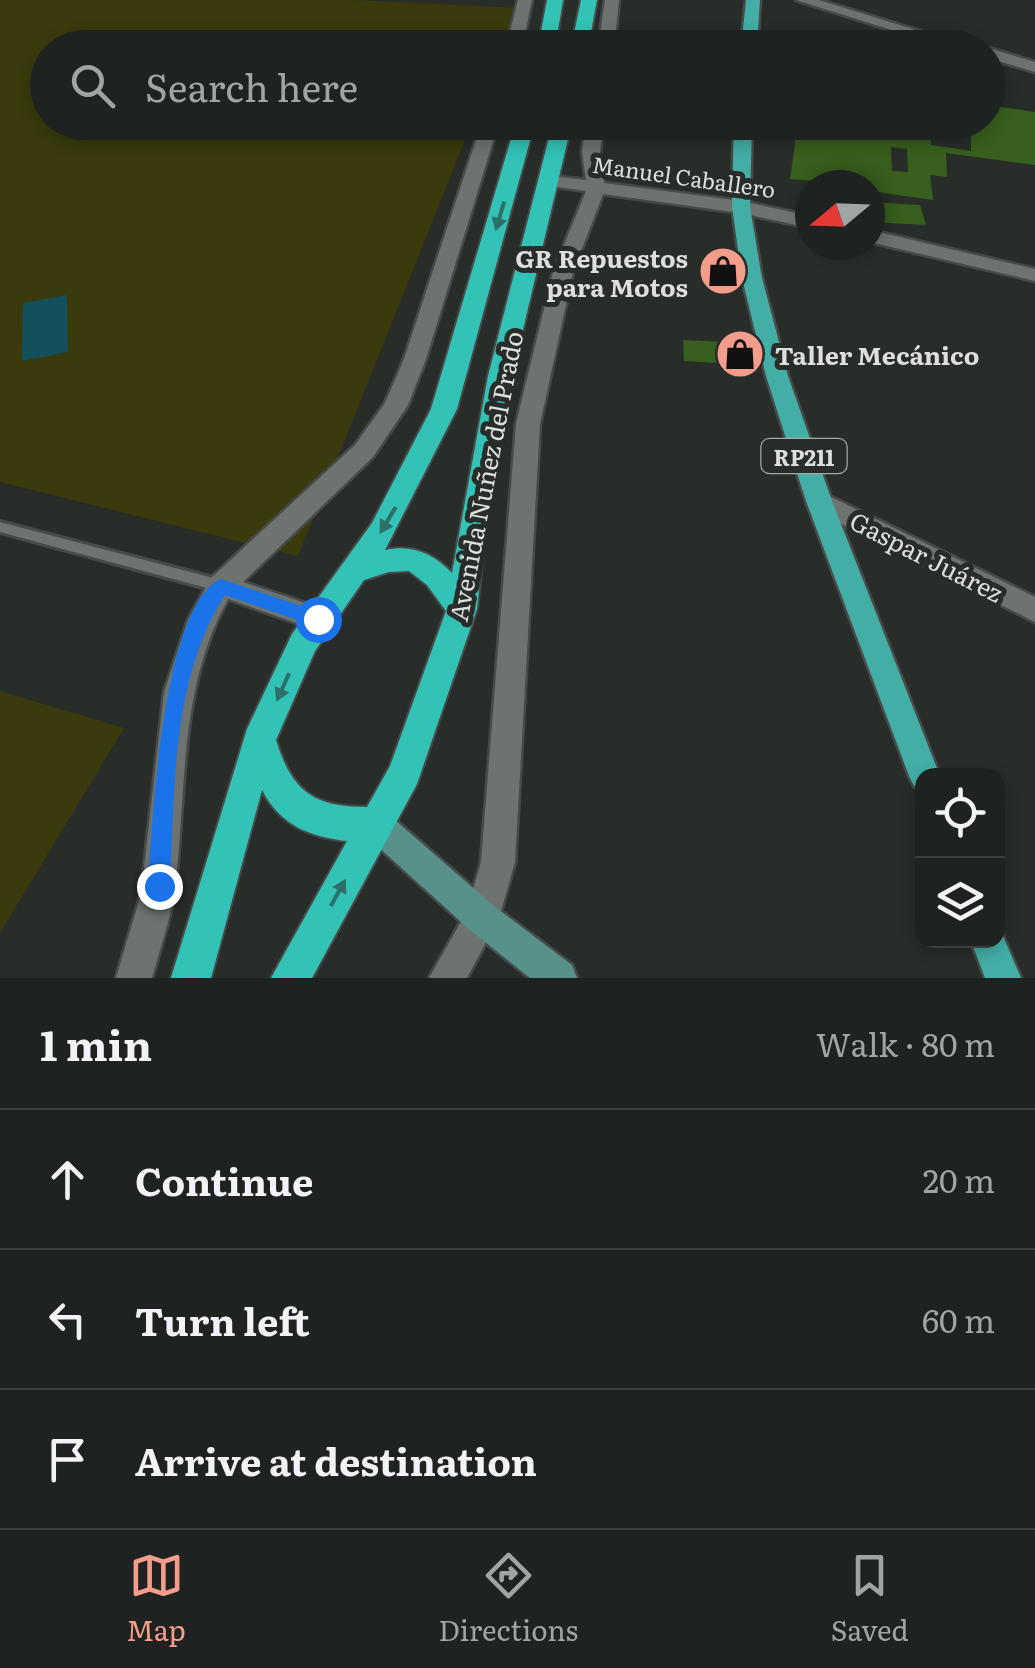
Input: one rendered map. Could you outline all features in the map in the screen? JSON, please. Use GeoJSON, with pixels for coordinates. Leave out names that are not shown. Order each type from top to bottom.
{"type":"FeatureCollection","features":[{"type":"Feature","properties":{"kind":"highway"},"geometry":{"type":"LineString","coordinates":[[549,30],[554,0]]}},
{"type":"Feature","properties":{"kind":"highway"},"geometry":{"type":"LineString","coordinates":[[582,30],[588,0]]}},
{"type":"Feature","properties":{"kind":"highway","name":"Avenida Nuñez del Prado"},"geometry":{"type":"LineString","coordinates":[[191,978],[258,740],[303,642],[382,531],[444,409],[521,140]]}},
{"type":"Feature","properties":{"kind":"highway","name":"Avenida Nuñez del Prado"},"geometry":{"type":"LineString","coordinates":[[291,978],[405,773],[462,610],[474,511],[500,376],[559,140]]}},
{"type":"Feature","properties":{"kind":"highway"},"geometry":{"type":"LineString","coordinates":[[349,573],[389,557],[413,559],[435,571],[462,610]]}},
{"type":"Feature","properties":{"kind":"highway"},"geometry":{"type":"LineString","coordinates":[[258,740],[278,792],[304,814],[336,826],[376,824]]}},
{"type":"Feature","properties":{"kind":"main road"},"geometry":{"type":"LineString","coordinates":[[750,30],[753,0]]}},
{"type":"Feature","properties":{"kind":"main road","name":"RP211"},"geometry":{"type":"LineString","coordinates":[[743,140],[741,207],[752,278],[778,376],[819,502],[922,768]]}},
{"type":"Feature","properties":{"kind":"main road"},"geometry":{"type":"LineString","coordinates":[[376,824],[482,918],[559,978]]}},
{"type":"Feature","properties":{"kind":"main road"},"geometry":{"type":"LineString","coordinates":[[991,948],[1003,978]]}},
{"type":"Feature","properties":{"kind":"street"},"geometry":{"type":"LineString","coordinates":[[518,30],[525,0]]}},
{"type":"Feature","properties":{"kind":"street"},"geometry":{"type":"LineString","coordinates":[[608,30],[612,0]]}},
{"type":"Feature","properties":{"kind":"street"},"geometry":{"type":"LineString","coordinates":[[803,0],[906,30]]}},
{"type":"Feature","properties":{"kind":"street"},"geometry":{"type":"LineString","coordinates":[[1005,59],[1035,67]]}},
{"type":"Feature","properties":{"kind":"street"},"geometry":{"type":"LineString","coordinates":[[134,978],[159,886],[166,764],[182,667],[204,612],[221,586],[364,451],[396,406],[415,359],[485,140]]}},
{"type":"Feature","properties":{"kind":"street"},"geometry":{"type":"LineString","coordinates":[[447,978],[482,918],[498,862],[528,424],[563,272],[596,189],[593,140]]}},
{"type":"Feature","properties":{"kind":"street","name":"Manuel Caballero"},"geometry":{"type":"LineString","coordinates":[[551,181],[741,207],[795,219]]}},
{"type":"Feature","properties":{"kind":"street"},"geometry":{"type":"LineString","coordinates":[[885,240],[1035,276]]}},
{"type":"Feature","properties":{"kind":"street","name":"Gaspar Juárez"},"geometry":{"type":"LineString","coordinates":[[819,502],[1035,610]]}},
{"type":"Feature","properties":{"kind":"street"},"geometry":{"type":"LineString","coordinates":[[221,586],[318,619]]}},
{"type":"Feature","properties":{"kind":"lane"},"geometry":{"type":"LineString","coordinates":[[0,527],[221,586]]}},
{"type":"Feature","properties":{"kind":"shaded area"},"geometry":{"type":"Polygon","coordinates":[[[0,0],[353,0],[518,8],[509,30],[30,30],[30,140],[465,140],[298,556],[0,482],[0,0]]]}},
{"type":"Feature","properties":{"kind":"shaded area"},"geometry":{"type":"Polygon","coordinates":[[[0,691],[124,728],[0,933],[0,691]]]}},
{"type":"Feature","properties":{"kind":"water"},"geometry":{"type":"Polygon","coordinates":[[[67,295],[68,352],[22,361],[23,303],[67,295]]]}},
{"type":"Feature","properties":{"kind":"building"},"geometry":{"type":"Polygon","coordinates":[[[1005,108],[1035,112],[1035,165],[946,153],[947,177],[930,175],[933,200],[885,193],[885,170],[795,170],[795,179],[790,179],[795,140],[931,140],[931,145],[971,151],[971,140],[1005,140],[1005,108]],[[891,147],[892,171],[908,172],[907,149],[891,147]]]}},
{"type":"Feature","properties":{"kind":"building"},"geometry":{"type":"Polygon","coordinates":[[[885,203],[920,205],[926,225],[885,223],[885,203]]]}},
{"type":"Feature","properties":{"kind":"building"},"geometry":{"type":"Polygon","coordinates":[[[683,340],[748,343],[750,365],[684,361],[683,340]]]}},
{"type":"Feature","properties":{"kind":"place","name":"GR Repuestos para Motos"},"geometry":{"type":"Point","coordinates":[723,271]}},
{"type":"Feature","properties":{"kind":"place","name":"Taller Mecánico"},"geometry":{"type":"Point","coordinates":[740,354]}},
{"type":"Feature","properties":{"kind":"route"},"geometry":{"type":"LineString","coordinates":[[159,886],[166,764],[182,667],[204,612],[221,586],[318,619]]}}]}
